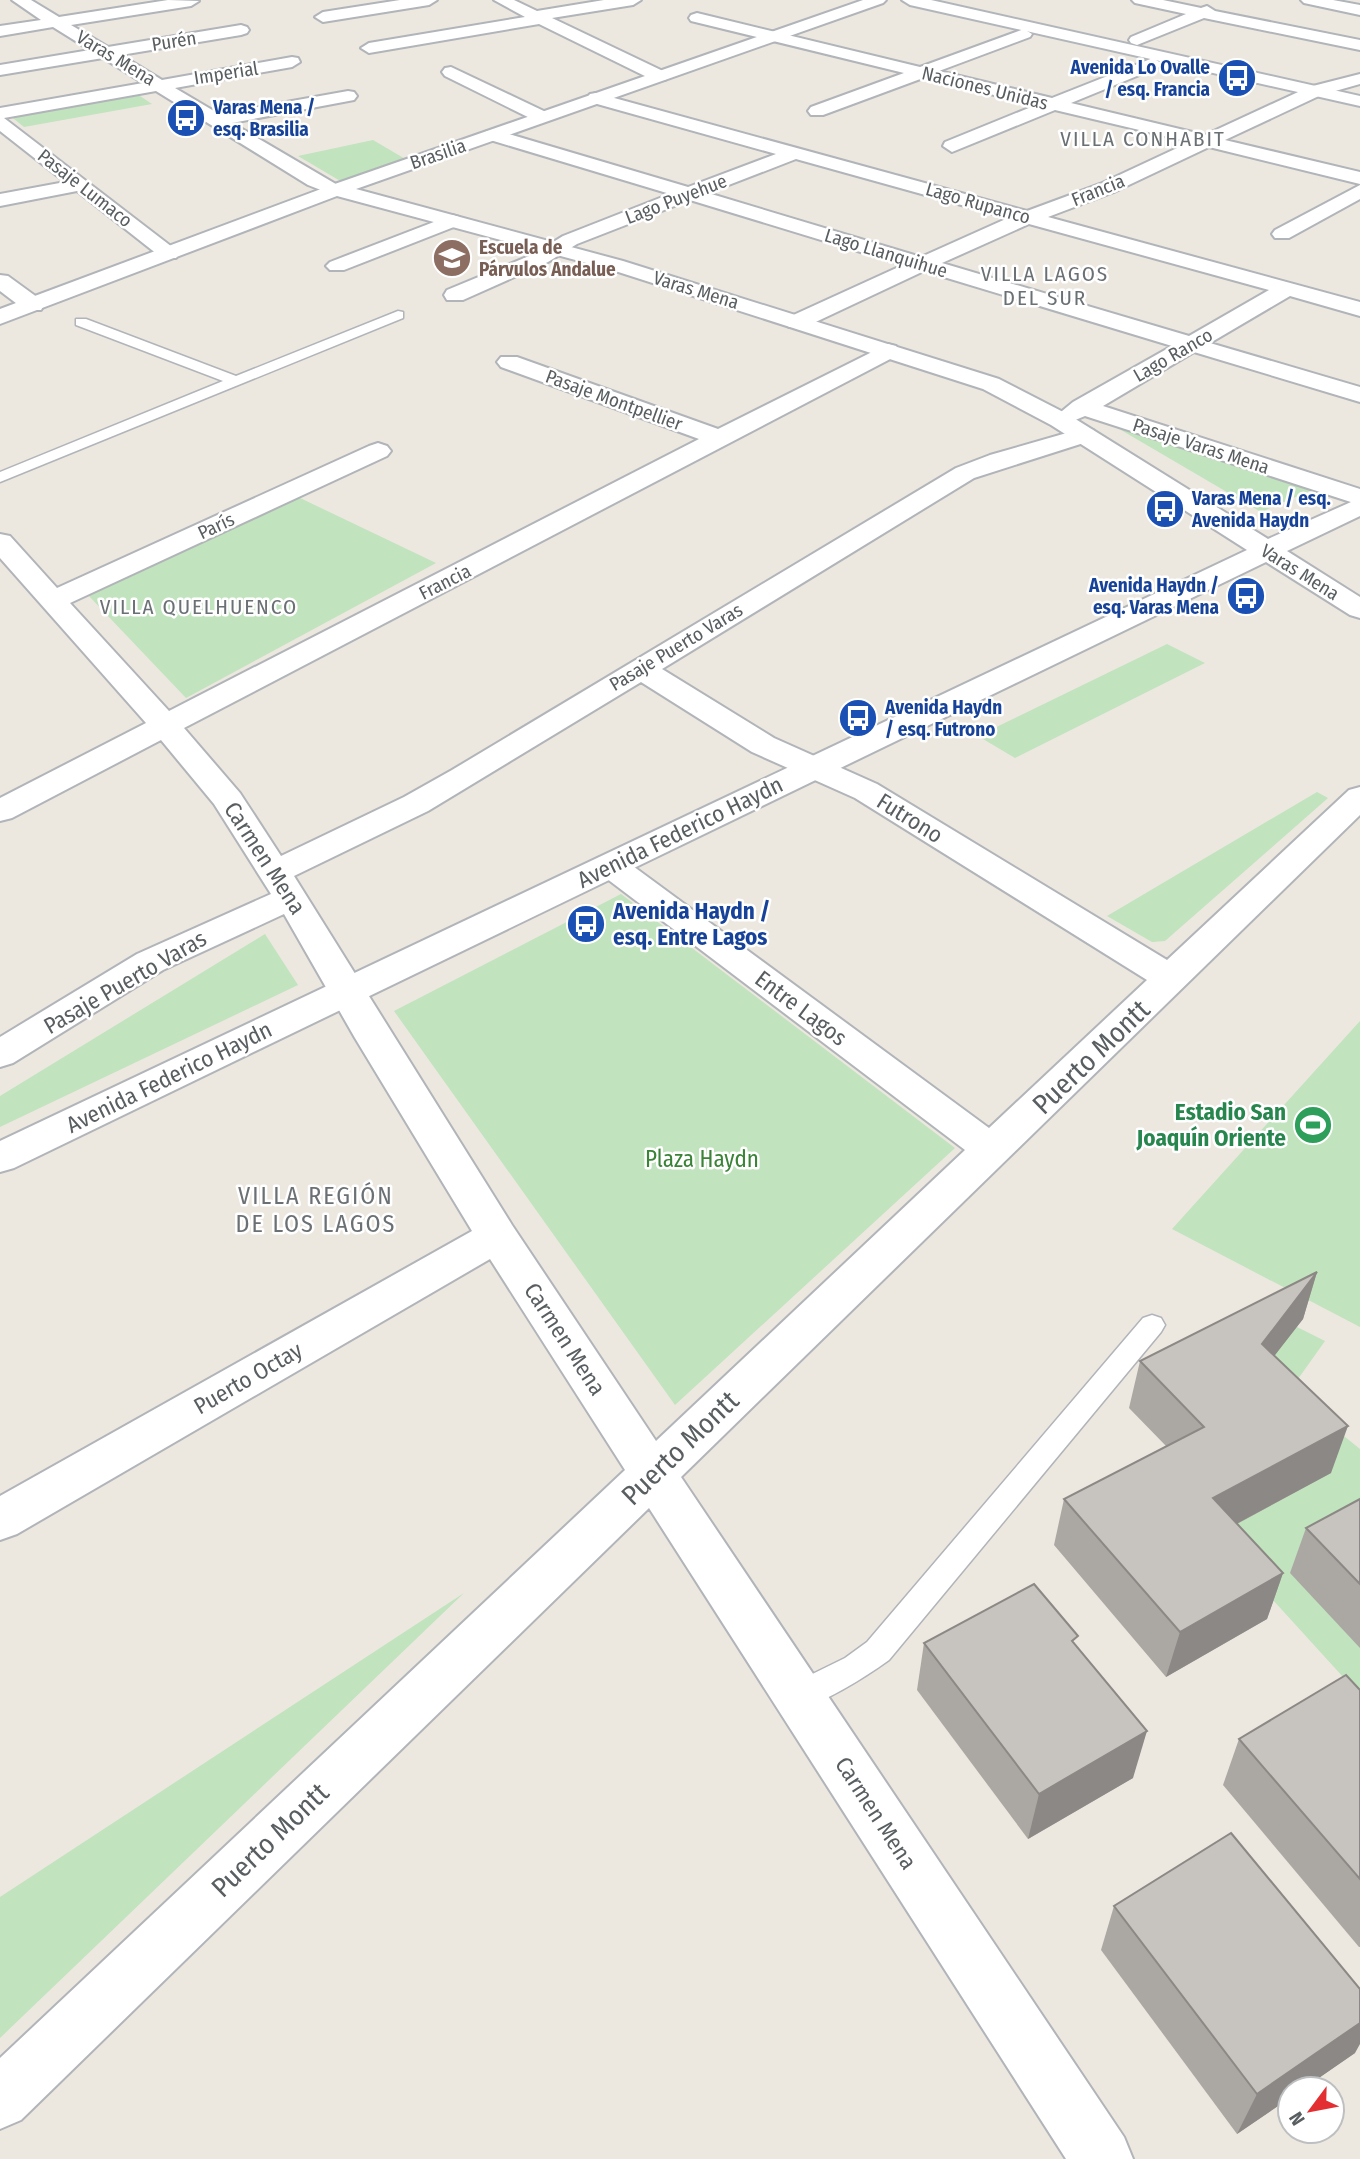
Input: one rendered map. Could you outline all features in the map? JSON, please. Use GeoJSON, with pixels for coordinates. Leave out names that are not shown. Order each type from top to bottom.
{"type":"FeatureCollection","features":[{"type":"Feature","properties":{"kind":"street","name":"Varas Mena"},"geometry":{"type":"LineString","coordinates":[[20,0],[316,181],[336,190],[558,248],[797,322],[991,384],[1075,421],[1267,551],[1360,609]]}},
{"type":"Feature","properties":{"kind":"street"},"geometry":{"type":"LineString","coordinates":[[323,17],[429,0]]}},
{"type":"Feature","properties":{"kind":"street"},"geometry":{"type":"LineString","coordinates":[[502,0],[659,76]]}},
{"type":"Feature","properties":{"kind":"street"},"geometry":{"type":"LineString","coordinates":[[369,48],[633,0]]}},
{"type":"Feature","properties":{"kind":"street","name":"Brasilia"},"geometry":{"type":"LineString","coordinates":[[0,317],[336,190],[878,0]]}},
{"type":"Feature","properties":{"kind":"street"},"geometry":{"type":"LineString","coordinates":[[910,0],[1360,101]]}},
{"type":"Feature","properties":{"kind":"street"},"geometry":{"type":"LineString","coordinates":[[958,0],[1360,88]]}},
{"type":"Feature","properties":{"kind":"street"},"geometry":{"type":"LineString","coordinates":[[1140,0],[1360,45]]}},
{"type":"Feature","properties":{"kind":"street"},"geometry":{"type":"LineString","coordinates":[[1137,40],[1235,0]]}},
{"type":"Feature","properties":{"kind":"street"},"geometry":{"type":"LineString","coordinates":[[1310,0],[1360,10]]}},
{"type":"Feature","properties":{"kind":"street"},"geometry":{"type":"LineString","coordinates":[[0,32],[191,1]]}},
{"type":"Feature","properties":{"kind":"street","name":"Naciones Unidas"},"geometry":{"type":"LineString","coordinates":[[697,18],[1360,178]]}},
{"type":"Feature","properties":{"kind":"street","name":"Purén"},"geometry":{"type":"LineString","coordinates":[[0,70],[242,30]]}},
{"type":"Feature","properties":{"kind":"street"},"geometry":{"type":"LineString","coordinates":[[817,111],[1024,34]]}},
{"type":"Feature","properties":{"kind":"street","name":"Imperial"},"geometry":{"type":"LineString","coordinates":[[0,113],[292,62]]}},
{"type":"Feature","properties":{"kind":"street"},"geometry":{"type":"LineString","coordinates":[[952,146],[1153,63]]}},
{"type":"Feature","properties":{"kind":"street"},"geometry":{"type":"LineString","coordinates":[[451,72],[542,117]]}},
{"type":"Feature","properties":{"kind":"street","name":"Francia"},"geometry":{"type":"LineString","coordinates":[[797,322],[1028,217],[1096,193],[1315,91],[1360,79]]}},
{"type":"Feature","properties":{"kind":"street"},"geometry":{"type":"LineString","coordinates":[[217,120],[348,96]]}},
{"type":"Feature","properties":{"kind":"street","name":"Lago Rupanco"},"geometry":{"type":"LineString","coordinates":[[596,98],[1360,309]]}},
{"type":"Feature","properties":{"kind":"street","name":"Pasaje Lumaco"},"geometry":{"type":"LineString","coordinates":[[0,122],[169,254]]}},
{"type":"Feature","properties":{"kind":"street","name":"Lago Llanquihue"},"geometry":{"type":"LineString","coordinates":[[494,135],[1360,395]]}},
{"type":"Feature","properties":{"kind":"street","name":"Lago Puyehue"},"geometry":{"type":"LineString","coordinates":[[455,295],[541,258],[570,240],[795,153]]}},
{"type":"Feature","properties":{"kind":"street"},"geometry":{"type":"LineString","coordinates":[[0,200],[80,185]]}},
{"type":"Feature","properties":{"kind":"street"},"geometry":{"type":"LineString","coordinates":[[1282,234],[1360,191]]}},
{"type":"Feature","properties":{"kind":"street"},"geometry":{"type":"LineString","coordinates":[[337,266],[452,221]]}},
{"type":"Feature","properties":{"kind":"street"},"geometry":{"type":"LineString","coordinates":[[0,281],[33,305]]}},
{"type":"Feature","properties":{"kind":"street","name":"Lago Ranco"},"geometry":{"type":"LineString","coordinates":[[1075,421],[1191,344],[1287,289]]}},
{"type":"Feature","properties":{"kind":"street","name":"Francia"},"geometry":{"type":"LineString","coordinates":[[0,811],[888,351]]}},
{"type":"Feature","properties":{"kind":"street","name":"Pasaje Montpellier"},"geometry":{"type":"LineString","coordinates":[[509,362],[720,438]]}},
{"type":"Feature","properties":{"kind":"street","name":"Pasaje Varas Mena"},"geometry":{"type":"LineString","coordinates":[[1075,421],[1360,497]]}},
{"type":"Feature","properties":{"kind":"street","name":"Pasaje Puerto Varas"},"geometry":{"type":"LineString","coordinates":[[0,1054],[965,473],[999,460],[1075,421]]}},
{"type":"Feature","properties":{"kind":"street","name":"París"},"geometry":{"type":"LineString","coordinates":[[53,600],[378,451]]}},
{"type":"Feature","properties":{"kind":"street","name":"Avenida Federico Haydn"},"geometry":{"type":"LineString","coordinates":[[0,1158],[1360,506]]}},
{"type":"Feature","properties":{"kind":"street","name":"Carmen Mena"},"geometry":{"type":"LineString","coordinates":[[0,542],[214,781],[282,885],[497,1236],[799,1696],[1092,2154]]}},
{"type":"Feature","properties":{"kind":"street","name":"Futrono"},"geometry":{"type":"LineString","coordinates":[[641,669],[763,745],[866,791],[1172,979]]}},
{"type":"Feature","properties":{"kind":"street","name":"Puerto Montt"},"geometry":{"type":"LineString","coordinates":[[0,2099],[655,1475],[717,1412],[993,1151],[1360,797]]}},
{"type":"Feature","properties":{"kind":"street","name":"Entre Lagos"},"geometry":{"type":"LineString","coordinates":[[610,865],[993,1151]]}},
{"type":"Feature","properties":{"kind":"street","name":"Puerto Octay"},"geometry":{"type":"LineString","coordinates":[[0,1520],[497,1236]]}},
{"type":"Feature","properties":{"kind":"lane"},"geometry":{"type":"LineString","coordinates":[[0,477],[398,315]]}},
{"type":"Feature","properties":{"kind":"lane"},"geometry":{"type":"LineString","coordinates":[[81,322],[236,381]]}},
{"type":"Feature","properties":{"kind":"lane"},"geometry":{"type":"LineString","coordinates":[[799,1696],[856,1667],[878,1651],[1152,1325]]}},
{"type":"Feature","properties":{"kind":"green space"},"geometry":{"type":"Polygon","coordinates":[[[134,92],[152,104],[24,127],[8,114],[134,92]]]}},
{"type":"Feature","properties":{"kind":"green space"},"geometry":{"type":"Polygon","coordinates":[[[373,140],[407,160],[342,182],[298,156],[373,140]]]}},
{"type":"Feature","properties":{"kind":"green space"},"geometry":{"type":"Polygon","coordinates":[[[1092,413],[1319,487],[1261,512],[1092,413]]]}},
{"type":"Feature","properties":{"kind":"green space"},"geometry":{"type":"Polygon","coordinates":[[[298,497],[436,563],[186,698],[87,594],[298,497]]]}},
{"type":"Feature","properties":{"kind":"green space"},"geometry":{"type":"Polygon","coordinates":[[[1167,644],[1205,663],[1015,758],[978,736],[1167,644]]]}},
{"type":"Feature","properties":{"kind":"green space"},"geometry":{"type":"Polygon","coordinates":[[[1317,792],[1328,798],[1165,941],[1152,942],[1107,916],[1317,792]]]}},
{"type":"Feature","properties":{"kind":"green space","name":"Plaza Haydn"},"geometry":{"type":"Polygon","coordinates":[[[621,894],[955,1148],[675,1405],[394,1011],[621,894]]]}},
{"type":"Feature","properties":{"kind":"green space"},"geometry":{"type":"Polygon","coordinates":[[[265,934],[298,985],[0,1127],[0,1096],[265,934]]]}},
{"type":"Feature","properties":{"kind":"green space","name":"Estadio San Joaquín Oriente"},"geometry":{"type":"Polygon","coordinates":[[[1360,1021],[1360,1327],[1172,1229],[1360,1021]]]}},
{"type":"Feature","properties":{"kind":"green space"},"geometry":{"type":"Polygon","coordinates":[[[1297,1327],[1325,1341],[1293,1386],[1298,1399],[1360,1449],[1360,1759],[1354,1689],[1170,1487],[1237,1379],[1297,1327]]]}},
{"type":"Feature","properties":{"kind":"green space"},"geometry":{"type":"Polygon","coordinates":[[[464,1593],[0,2038],[0,1897],[464,1593]]]}},
{"type":"Feature","properties":{"kind":"building"},"geometry":{"type":"Polygon","coordinates":[[[1317,1272],[1262,1344],[1348,1426],[1213,1498],[1283,1573],[1180,1632],[1064,1499],[1204,1427],[1140,1361],[1317,1272]]]}},
{"type":"Feature","properties":{"kind":"building"},"geometry":{"type":"Polygon","coordinates":[[[1360,1499],[1360,1584],[1306,1528],[1360,1499]]]}},
{"type":"Feature","properties":{"kind":"building"},"geometry":{"type":"Polygon","coordinates":[[[1034,1584],[1078,1636],[1072,1641],[1147,1731],[1039,1794],[924,1643],[1034,1584]]]}},
{"type":"Feature","properties":{"kind":"building"},"geometry":{"type":"Polygon","coordinates":[[[1346,1675],[1360,1690],[1360,1879],[1239,1739],[1346,1675]]]}},
{"type":"Feature","properties":{"kind":"building"},"geometry":{"type":"Polygon","coordinates":[[[1231,1833],[1360,1989],[1360,2023],[1285,2075],[1276,2075],[1276,2081],[1257,2094],[1114,1906],[1231,1833]]]}},
{"type":"Feature","properties":{"kind":"place","name":"Avenida Lo Ovalle / esq. Francia"},"geometry":{"type":"Point","coordinates":[1237,78]}},
{"type":"Feature","properties":{"kind":"place","name":"Varas Mena / esq. Brasilia"},"geometry":{"type":"Point","coordinates":[186,118]}},
{"type":"Feature","properties":{"kind":"place","name":"Escuela de Párvulos Andalue"},"geometry":{"type":"Point","coordinates":[452,258]}},
{"type":"Feature","properties":{"kind":"place","name":"Varas Mena / esq. Avenida Haydn"},"geometry":{"type":"Point","coordinates":[1165,509]}},
{"type":"Feature","properties":{"kind":"place","name":"Avenida Haydn / esq. Varas Mena"},"geometry":{"type":"Point","coordinates":[1246,596]}},
{"type":"Feature","properties":{"kind":"place","name":"Avenida Haydn / esq. Futrono"},"geometry":{"type":"Point","coordinates":[858,718]}},
{"type":"Feature","properties":{"kind":"place","name":"Avenida Haydn / esq. Entre Lagos"},"geometry":{"type":"Point","coordinates":[586,924]}},
{"type":"Feature","properties":{"kind":"place","name":"Estadio San Joaquín Oriente"},"geometry":{"type":"Point","coordinates":[1313,1125]}},
{"type":"Feature","properties":{"kind":"district","name":"VILLA CONHABIT"},"geometry":{"type":"Point","coordinates":[1143,139]}},
{"type":"Feature","properties":{"kind":"district","name":"VILLA LAGOS DEL SUR"},"geometry":{"type":"Point","coordinates":[1045,286]}},
{"type":"Feature","properties":{"kind":"district","name":"VILLA QUELHUENCO"},"geometry":{"type":"Point","coordinates":[199,607]}},
{"type":"Feature","properties":{"kind":"district","name":"VILLA REGIÓN DE LOS LAGOS"},"geometry":{"type":"Point","coordinates":[316,1210]}}]}
